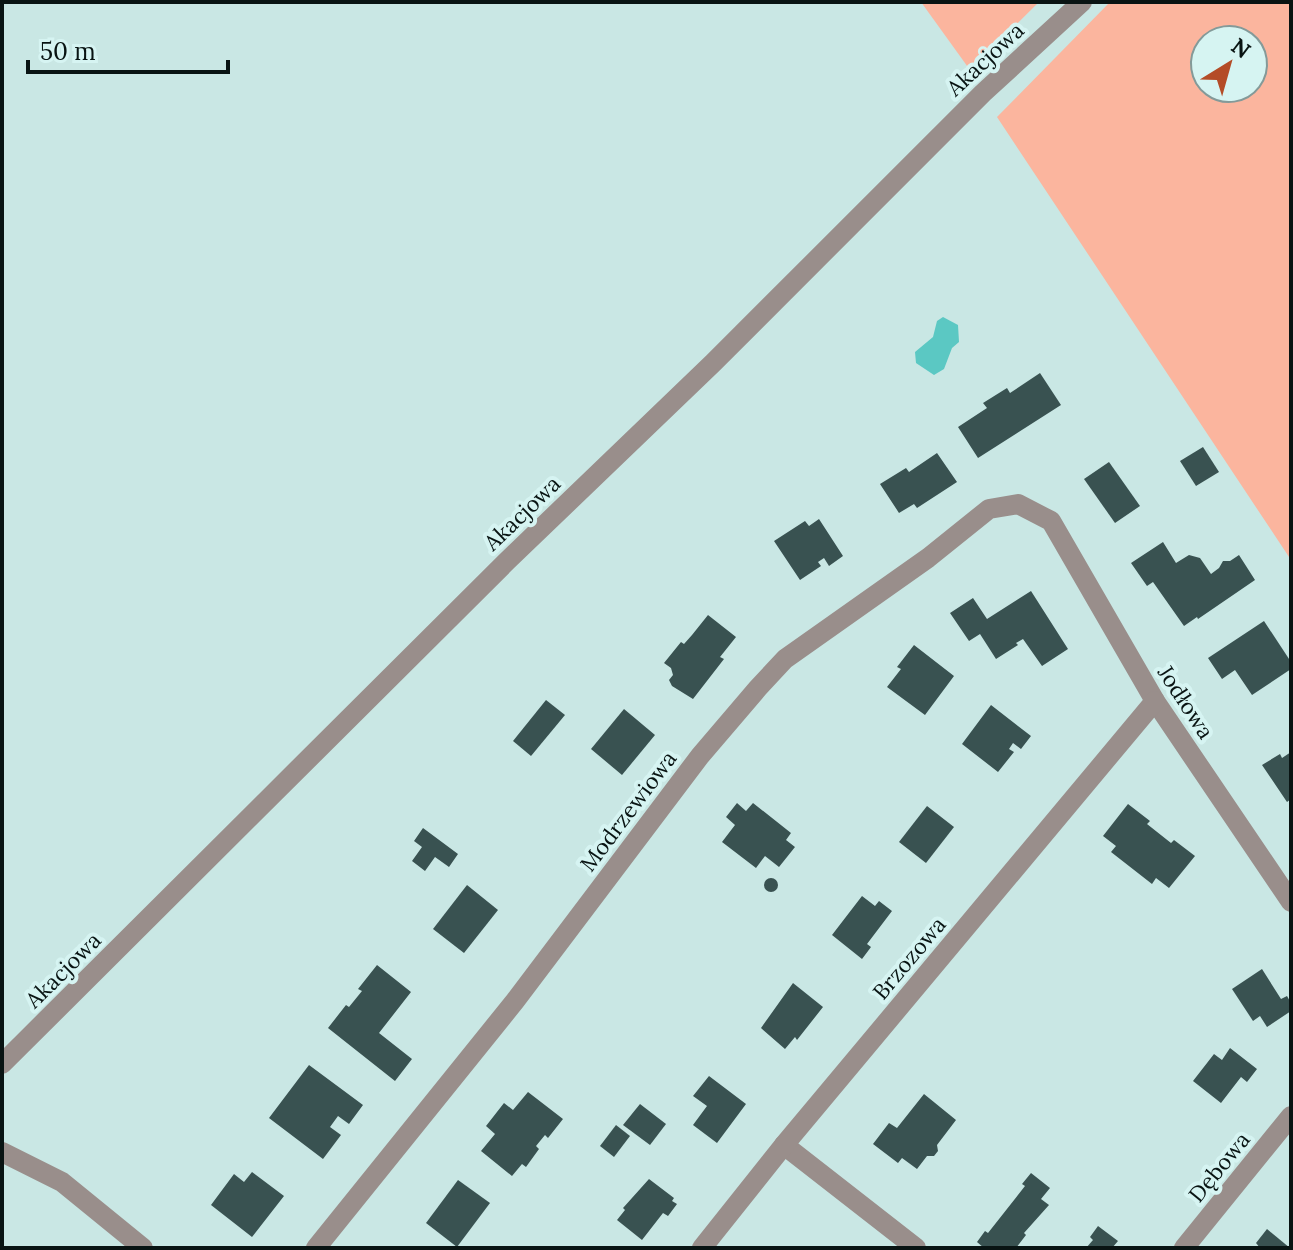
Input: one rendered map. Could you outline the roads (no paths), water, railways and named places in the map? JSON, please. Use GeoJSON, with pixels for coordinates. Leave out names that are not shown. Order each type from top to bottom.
{"type":"FeatureCollection","features":[{"type":"Feature","properties":{"kind":"street","name":"Akacjowa"},"geometry":{"type":"LineString","coordinates":[[2,1064],[507,561],[713,363],[972,104],[1082,2]]}},
{"type":"Feature","properties":{"kind":"street","name":"Modrzewiowa"},"geometry":{"type":"LineString","coordinates":[[316,1248],[515,1001],[700,756],[785,659],[928,558],[989,509],[1018,504],[1051,521]]}},
{"type":"Feature","properties":{"kind":"street","name":"Jodłowa"},"geometry":{"type":"LineString","coordinates":[[1051,521],[1155,701],[1291,902]]}},
{"type":"Feature","properties":{"kind":"street","name":"Brzozowa"},"geometry":{"type":"LineString","coordinates":[[702,1248],[784,1145],[1155,701]]}},
{"type":"Feature","properties":{"kind":"street","name":"Dębowa"},"geometry":{"type":"LineString","coordinates":[[1184,1248],[1291,1116]]}},
{"type":"Feature","properties":{"kind":"street"},"geometry":{"type":"LineString","coordinates":[[784,1145],[916,1248]]}},
{"type":"Feature","properties":{"kind":"street"},"geometry":{"type":"LineString","coordinates":[[2,1152],[62,1182],[143,1248]]}},
{"type":"Feature","properties":{"kind":"water"},"geometry":{"type":"Polygon","coordinates":[[[943,317],[958,325],[959,342],[952,348],[944,369],[934,375],[916,363],[915,352],[933,337],[937,321],[943,317]]]}}]}
